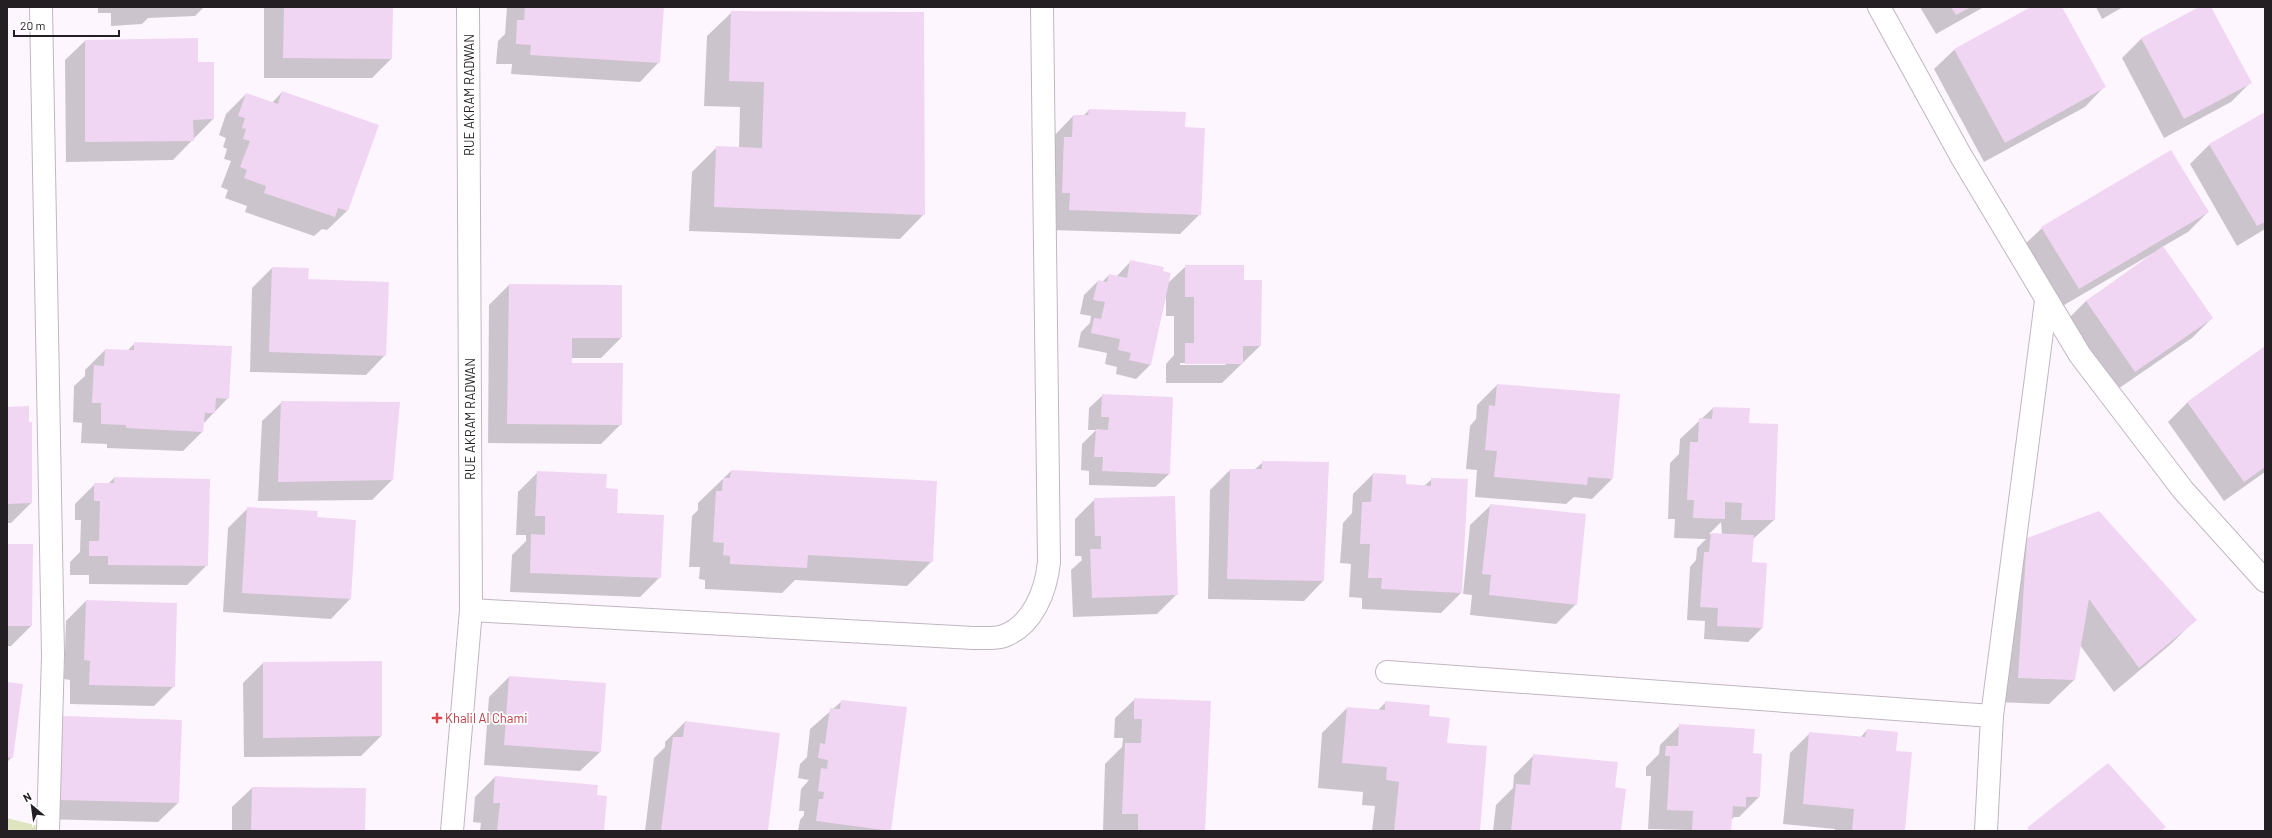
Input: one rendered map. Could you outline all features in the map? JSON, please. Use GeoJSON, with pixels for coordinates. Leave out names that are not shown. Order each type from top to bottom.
{"type":"FeatureCollection","features":[{"type":"Feature","properties":{"kind":"street"},"geometry":{"type":"LineString","coordinates":[[41,7],[53,655],[48,831]]}},
{"type":"Feature","properties":{"kind":"street","name":"RUE AKRAM RADWAN"},"geometry":{"type":"LineString","coordinates":[[452,831],[471,610],[468,7]]}},
{"type":"Feature","properties":{"kind":"street"},"geometry":{"type":"LineString","coordinates":[[471,610],[973,638],[1003,636],[1019,626],[1036,607],[1048,576],[1049,562],[1042,7]]}},
{"type":"Feature","properties":{"kind":"street"},"geometry":{"type":"LineString","coordinates":[[1879,7],[1961,156],[2046,301],[2080,355],[2183,490],[2265,581]]}},
{"type":"Feature","properties":{"kind":"street"},"geometry":{"type":"LineString","coordinates":[[1986,831],[1992,716],[2046,301]]}},
{"type":"Feature","properties":{"kind":"street"},"geometry":{"type":"LineString","coordinates":[[1387,672],[1992,716]]}},
{"type":"Feature","properties":{"kind":"green space"},"geometry":{"type":"Polygon","coordinates":[[[7,818],[58,831],[7,831],[7,818]]]}},
{"type":"Feature","properties":{"kind":"building"},"geometry":{"type":"Polygon","coordinates":[[[284,7],[393,7],[392,59],[283,58],[284,7]]]}},
{"type":"Feature","properties":{"kind":"building"},"geometry":{"type":"Polygon","coordinates":[[[525,7],[664,7],[660,63],[530,55],[531,45],[516,44],[517,20],[524,20],[525,7]]]}},
{"type":"Feature","properties":{"kind":"building"},"geometry":{"type":"Polygon","coordinates":[[[1951,7],[1971,7],[1956,15],[1951,7]]]}},
{"type":"Feature","properties":{"kind":"building"},"geometry":{"type":"Polygon","coordinates":[[[2031,7],[2062,7],[2106,87],[2005,143],[1954,49],[2031,7]]]}},
{"type":"Feature","properties":{"kind":"building"},"geometry":{"type":"Polygon","coordinates":[[[2199,7],[2211,7],[2252,83],[2184,119],[2141,38],[2199,7]]]}},
{"type":"Feature","properties":{"kind":"building"},"geometry":{"type":"Polygon","coordinates":[[[731,11],[924,12],[925,215],[714,207],[716,146],[762,148],[764,82],[729,81],[731,11]]]}},
{"type":"Feature","properties":{"kind":"building"},"geometry":{"type":"Polygon","coordinates":[[[198,38],[198,62],[214,62],[214,119],[193,120],[194,141],[85,142],[85,40],[198,38]]]}},
{"type":"Feature","properties":{"kind":"building"},"geometry":{"type":"Polygon","coordinates":[[[282,91],[379,125],[348,211],[338,208],[335,217],[264,193],[266,186],[244,178],[247,170],[240,167],[250,141],[243,139],[246,129],[242,128],[245,118],[238,116],[246,93],[278,104],[282,91]]]}},
{"type":"Feature","properties":{"kind":"building"},"geometry":{"type":"Polygon","coordinates":[[[1089,109],[1186,112],[1185,127],[1205,128],[1201,215],[1069,210],[1070,193],[1062,193],[1064,137],[1072,137],[1073,115],[1088,115],[1089,109]]]}},
{"type":"Feature","properties":{"kind":"building"},"geometry":{"type":"Polygon","coordinates":[[[2265,112],[2265,222],[2257,226],[2209,144],[2265,112]]]}},
{"type":"Feature","properties":{"kind":"building"},"geometry":{"type":"Polygon","coordinates":[[[2171,150],[2209,212],[2079,289],[2041,227],[2171,150]]]}},
{"type":"Feature","properties":{"kind":"building"},"geometry":{"type":"Polygon","coordinates":[[[2163,246],[2213,318],[2135,372],[2086,301],[2163,246]]]}},
{"type":"Feature","properties":{"kind":"building"},"geometry":{"type":"Polygon","coordinates":[[[1130,260],[1164,267],[1163,271],[1171,273],[1151,365],[1129,360],[1131,353],[1118,350],[1120,339],[1091,333],[1094,318],[1101,319],[1105,302],[1093,300],[1098,280],[1107,282],[1109,274],[1127,278],[1130,260]]]}},
{"type":"Feature","properties":{"kind":"building"},"geometry":{"type":"Polygon","coordinates":[[[1185,265],[1244,265],[1244,280],[1262,280],[1261,346],[1243,346],[1243,364],[1185,364],[1185,343],[1194,343],[1194,297],[1185,297],[1185,265]]]}},
{"type":"Feature","properties":{"kind":"building"},"geometry":{"type":"Polygon","coordinates":[[[272,267],[309,268],[308,279],[389,282],[386,356],[269,352],[272,267]]]}},
{"type":"Feature","properties":{"kind":"building"},"geometry":{"type":"Polygon","coordinates":[[[509,284],[622,285],[622,338],[572,338],[572,363],[623,363],[622,425],[507,424],[509,284]]]}},
{"type":"Feature","properties":{"kind":"building"},"geometry":{"type":"Polygon","coordinates":[[[134,342],[232,346],[229,399],[216,398],[215,413],[205,413],[203,432],[126,428],[126,425],[101,424],[101,403],[92,403],[94,365],[104,366],[105,349],[134,350],[134,342]]]}},
{"type":"Feature","properties":{"kind":"building"},"geometry":{"type":"Polygon","coordinates":[[[2265,346],[2265,467],[2244,482],[2187,402],[2265,346]]]}},
{"type":"Feature","properties":{"kind":"building"},"geometry":{"type":"Polygon","coordinates":[[[1497,384],[1620,394],[1613,479],[1588,477],[1587,485],[1494,477],[1497,451],[1485,450],[1489,405],[1495,406],[1497,384]]]}},
{"type":"Feature","properties":{"kind":"building"},"geometry":{"type":"Polygon","coordinates":[[[1102,394],[1173,397],[1170,474],[1102,471],[1103,457],[1094,457],[1096,429],[1108,430],[1109,417],[1101,417],[1102,394]]]}},
{"type":"Feature","properties":{"kind":"building"},"geometry":{"type":"Polygon","coordinates":[[[281,401],[400,402],[393,480],[278,482],[281,401]]]}},
{"type":"Feature","properties":{"kind":"building"},"geometry":{"type":"Polygon","coordinates":[[[29,406],[29,422],[32,422],[32,503],[7,504],[7,407],[29,406]]]}},
{"type":"Feature","properties":{"kind":"building"},"geometry":{"type":"Polygon","coordinates":[[[1713,407],[1750,408],[1749,423],[1778,424],[1775,520],[1741,520],[1742,503],[1725,502],[1725,519],[1693,518],[1694,500],[1687,500],[1690,442],[1698,442],[1699,418],[1712,419],[1713,407]]]}},
{"type":"Feature","properties":{"kind":"building"},"geometry":{"type":"Polygon","coordinates":[[[1262,461],[1329,462],[1324,581],[1227,579],[1230,469],[1262,469],[1262,461]]]}},
{"type":"Feature","properties":{"kind":"building"},"geometry":{"type":"Polygon","coordinates":[[[731,470],[937,481],[933,562],[808,555],[807,568],[730,564],[730,556],[723,555],[724,543],[713,542],[716,491],[722,491],[723,478],[730,478],[731,470]]]}},
{"type":"Feature","properties":{"kind":"building"},"geometry":{"type":"Polygon","coordinates":[[[537,471],[607,474],[606,488],[618,489],[617,513],[664,515],[661,578],[530,573],[531,534],[545,535],[545,516],[535,516],[537,471]]]}},
{"type":"Feature","properties":{"kind":"building"},"geometry":{"type":"Polygon","coordinates":[[[1373,473],[1406,475],[1406,484],[1431,486],[1431,478],[1468,479],[1462,593],[1381,589],[1382,578],[1368,578],[1370,544],[1360,544],[1362,502],[1371,502],[1373,473]]]}},
{"type":"Feature","properties":{"kind":"building"},"geometry":{"type":"Polygon","coordinates":[[[114,477],[210,479],[208,566],[108,565],[108,556],[89,556],[89,541],[99,541],[100,501],[94,501],[94,483],[114,483],[114,477]]]}},
{"type":"Feature","properties":{"kind":"building"},"geometry":{"type":"Polygon","coordinates":[[[1175,496],[1178,595],[1092,598],[1090,549],[1101,549],[1101,536],[1095,536],[1094,498],[1175,496]]]}},
{"type":"Feature","properties":{"kind":"building"},"geometry":{"type":"Polygon","coordinates":[[[1490,504],[1586,514],[1577,605],[1489,595],[1491,575],[1482,574],[1490,504]]]}},
{"type":"Feature","properties":{"kind":"building"},"geometry":{"type":"Polygon","coordinates":[[[247,507],[318,511],[317,517],[356,520],[351,599],[242,593],[247,507]]]}},
{"type":"Feature","properties":{"kind":"building"},"geometry":{"type":"Polygon","coordinates":[[[2099,511],[2197,620],[2139,668],[2089,599],[2075,680],[2018,678],[2027,538],[2099,511]]]}},
{"type":"Feature","properties":{"kind":"building"},"geometry":{"type":"Polygon","coordinates":[[[1711,533],[1754,535],[1752,562],[1767,563],[1763,628],[1717,626],[1718,608],[1700,607],[1704,552],[1709,552],[1711,533]]]}},
{"type":"Feature","properties":{"kind":"building"},"geometry":{"type":"Polygon","coordinates":[[[7,544],[33,544],[32,626],[7,626],[7,544]]]}},
{"type":"Feature","properties":{"kind":"building"},"geometry":{"type":"Polygon","coordinates":[[[86,600],[177,603],[175,687],[89,685],[90,661],[84,660],[86,600]]]}},
{"type":"Feature","properties":{"kind":"building"},"geometry":{"type":"Polygon","coordinates":[[[382,661],[382,736],[263,738],[263,662],[382,661]]]}},
{"type":"Feature","properties":{"kind":"building"},"geometry":{"type":"Polygon","coordinates":[[[509,676],[606,683],[601,752],[504,745],[509,676]]]}},
{"type":"Feature","properties":{"kind":"building"},"geometry":{"type":"Polygon","coordinates":[[[7,682],[23,684],[13,758],[7,757],[7,682]]]}},
{"type":"Feature","properties":{"kind":"building"},"geometry":{"type":"Polygon","coordinates":[[[1134,698],[1211,701],[1205,831],[1138,831],[1138,814],[1122,814],[1125,743],[1141,743],[1142,719],[1134,719],[1134,698]]]}},
{"type":"Feature","properties":{"kind":"building"},"geometry":{"type":"Polygon","coordinates":[[[841,700],[907,707],[891,831],[816,821],[819,799],[823,799],[824,792],[818,791],[821,768],[827,769],[828,760],[818,758],[820,743],[825,744],[830,708],[840,709],[841,700]]]}},
{"type":"Feature","properties":{"kind":"building"},"geometry":{"type":"Polygon","coordinates":[[[1385,701],[1430,705],[1429,716],[1450,718],[1447,743],[1487,746],[1480,831],[1394,831],[1399,782],[1386,780],[1387,767],[1342,763],[1347,707],[1385,710],[1385,701]]]}},
{"type":"Feature","properties":{"kind":"building"},"geometry":{"type":"Polygon","coordinates":[[[63,716],[182,720],[179,803],[60,800],[63,716]]]}},
{"type":"Feature","properties":{"kind":"building"},"geometry":{"type":"Polygon","coordinates":[[[685,721],[780,733],[768,831],[661,831],[673,737],[683,737],[685,721]]]}},
{"type":"Feature","properties":{"kind":"building"},"geometry":{"type":"Polygon","coordinates":[[[1679,724],[1755,729],[1753,753],[1762,754],[1760,797],[1746,797],[1746,807],[1733,806],[1731,831],[1692,831],[1693,811],[1667,810],[1670,756],[1665,756],[1666,746],[1678,746],[1679,724]]]}},
{"type":"Feature","properties":{"kind":"building"},"geometry":{"type":"Polygon","coordinates":[[[1867,729],[1898,732],[1896,751],[1912,752],[1905,831],[1852,831],[1854,809],[1803,804],[1809,732],[1865,737],[1867,729]]]}},
{"type":"Feature","properties":{"kind":"building"},"geometry":{"type":"Polygon","coordinates":[[[1533,754],[1618,762],[1615,787],[1626,789],[1621,831],[1511,831],[1516,784],[1530,785],[1533,754]]]}},
{"type":"Feature","properties":{"kind":"building"},"geometry":{"type":"Polygon","coordinates":[[[2108,763],[2166,827],[2161,831],[2028,831],[2028,827],[2108,763]]]}},
{"type":"Feature","properties":{"kind":"building"},"geometry":{"type":"Polygon","coordinates":[[[495,776],[598,785],[597,795],[607,796],[604,831],[497,831],[500,803],[493,803],[495,776]]]}},
{"type":"Feature","properties":{"kind":"building"},"geometry":{"type":"Polygon","coordinates":[[[252,787],[366,788],[365,831],[251,831],[252,787]]]}},
{"type":"Feature","properties":{"kind":"place","name":"Khalil Al Chami"},"geometry":{"type":"Point","coordinates":[437,718]}}]}
